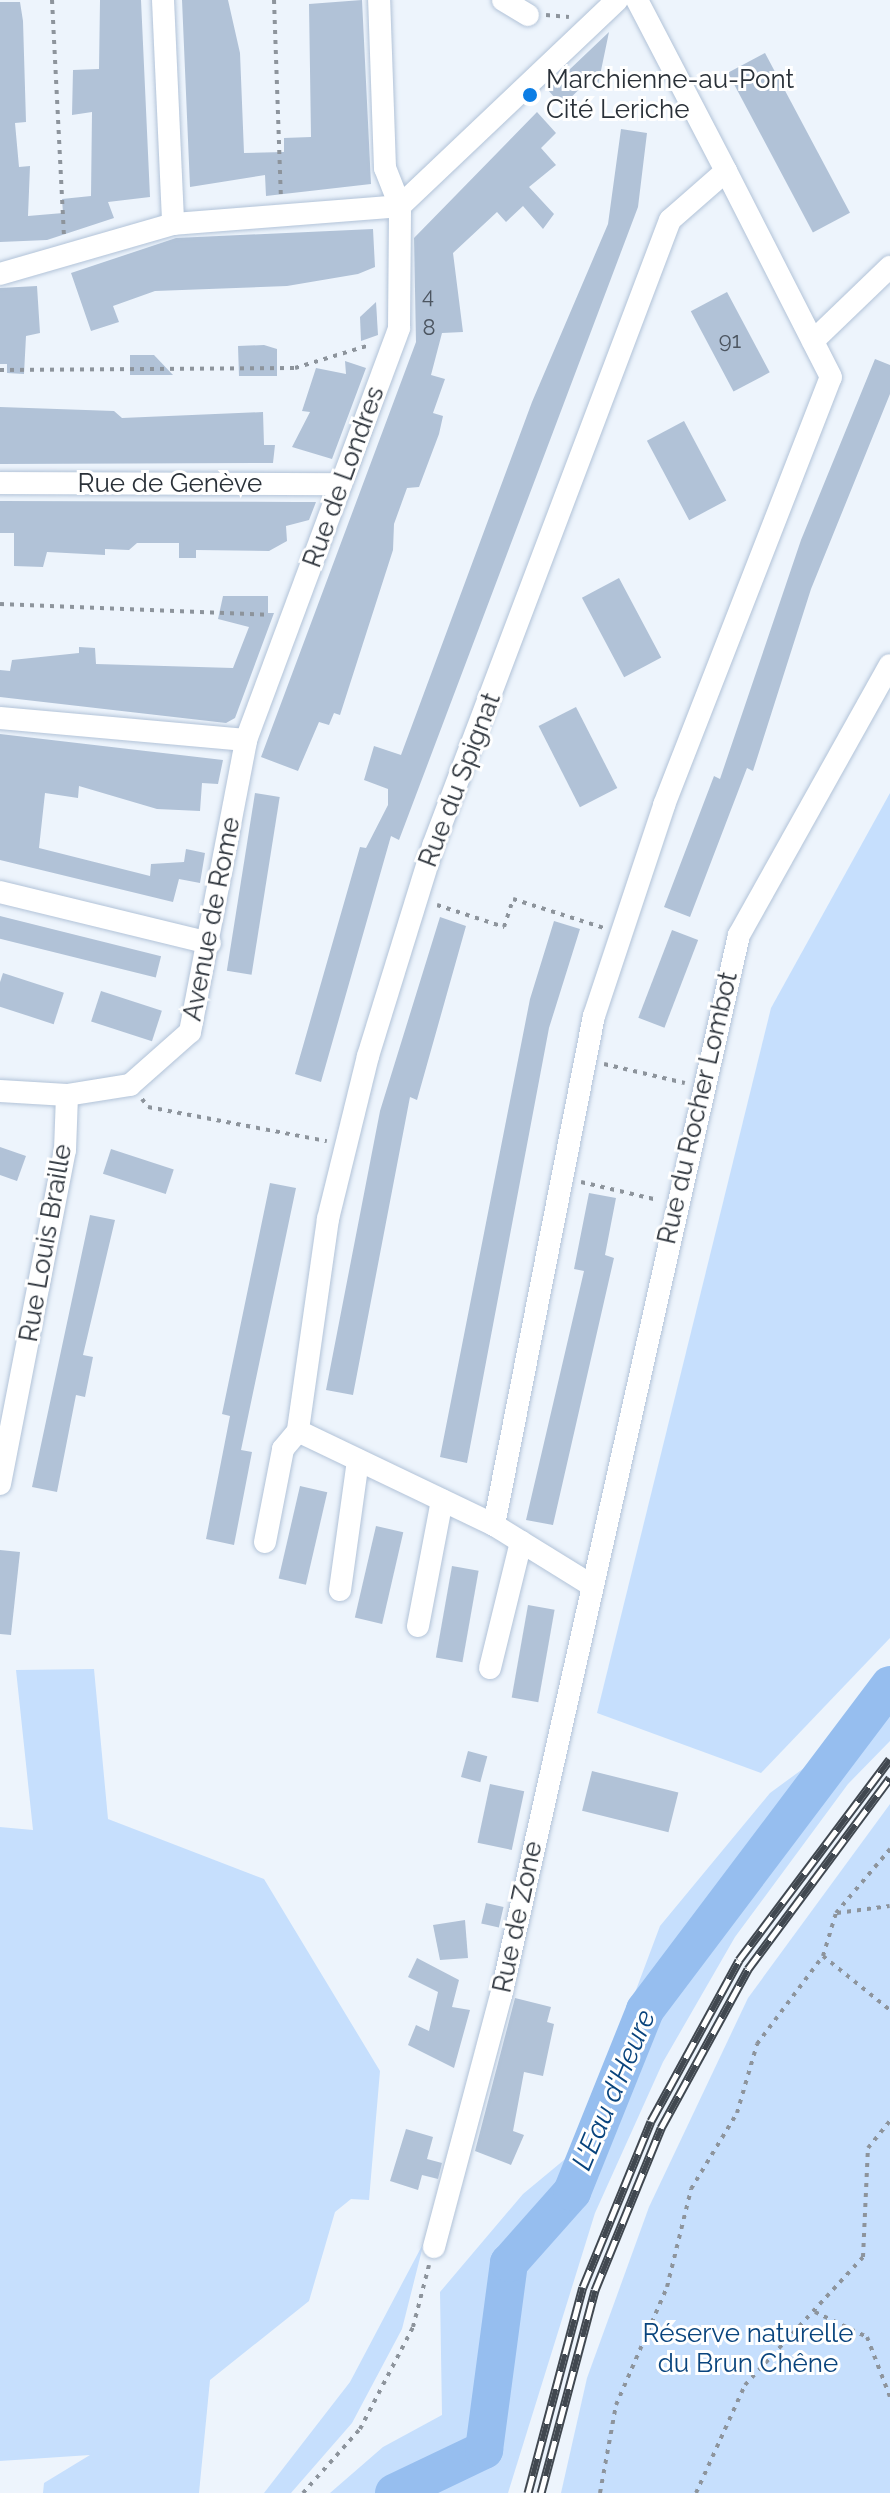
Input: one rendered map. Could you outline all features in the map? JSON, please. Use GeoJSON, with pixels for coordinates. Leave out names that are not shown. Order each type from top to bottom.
{"type":"FeatureCollection","features":[{"type":"Feature","properties":{"kind":"street"},"geometry":{"type":"LineString","coordinates":[[163,0],[173,224]]}},
{"type":"Feature","properties":{"kind":"street"},"geometry":{"type":"LineString","coordinates":[[379,0],[385,168],[400,206]]}},
{"type":"Feature","properties":{"kind":"street"},"geometry":{"type":"LineString","coordinates":[[503,0],[528,15]]}},
{"type":"Feature","properties":{"kind":"street"},"geometry":{"type":"LineString","coordinates":[[0,274],[65,258],[173,224],[400,206],[617,0]]}},
{"type":"Feature","properties":{"kind":"street"},"geometry":{"type":"LineString","coordinates":[[494,1525],[585,1059],[621,934],[831,377],[637,0]]}},
{"type":"Feature","properties":{"kind":"street","name":"Rue du Spignat"},"geometry":{"type":"LineString","coordinates":[[265,1542],[283,1449],[298,1431],[346,1144],[416,899],[670,220],[726,171]]}},
{"type":"Feature","properties":{"kind":"street","name":"Rue de Londres"},"geometry":{"type":"LineString","coordinates":[[246,740],[395,338],[400,206]]}},
{"type":"Feature","properties":{"kind":"street"},"geometry":{"type":"LineString","coordinates":[[813,341],[890,267]]}},
{"type":"Feature","properties":{"kind":"street","name":"Rue de Genève"},"geometry":{"type":"LineString","coordinates":[[0,483],[341,484]]}},
{"type":"Feature","properties":{"kind":"street","name":"Rue du Rocher Lombot"},"geometry":{"type":"LineString","coordinates":[[588,1583],[739,935],[890,665]]}},
{"type":"Feature","properties":{"kind":"street"},"geometry":{"type":"LineString","coordinates":[[0,718],[246,740]]}},
{"type":"Feature","properties":{"kind":"street","name":"Avenue de Rome"},"geometry":{"type":"LineString","coordinates":[[130,1085],[190,1032],[210,943],[246,740]]}},
{"type":"Feature","properties":{"kind":"street"},"geometry":{"type":"LineString","coordinates":[[0,892],[210,943]]}},
{"type":"Feature","properties":{"kind":"street"},"geometry":{"type":"LineString","coordinates":[[0,1091],[67,1095],[130,1085]]}},
{"type":"Feature","properties":{"kind":"street","name":"Rue Louis Braille"},"geometry":{"type":"LineString","coordinates":[[0,1484],[65,1150],[67,1095]]}},
{"type":"Feature","properties":{"kind":"street"},"geometry":{"type":"LineString","coordinates":[[298,1431],[494,1525],[588,1583]]}},
{"type":"Feature","properties":{"kind":"street"},"geometry":{"type":"LineString","coordinates":[[340,1590],[358,1460]]}},
{"type":"Feature","properties":{"kind":"street"},"geometry":{"type":"LineString","coordinates":[[418,1626],[442,1500]]}},
{"type":"Feature","properties":{"kind":"street"},"geometry":{"type":"LineString","coordinates":[[490,1668],[521,1542]]}},
{"type":"Feature","properties":{"kind":"street","name":"Rue de Zone"},"geometry":{"type":"LineString","coordinates":[[434,2247],[501,1996],[588,1583]]}},
{"type":"Feature","properties":{"kind":"path"},"geometry":{"type":"LineString","coordinates":[[52,0],[65,258]]}},
{"type":"Feature","properties":{"kind":"path"},"geometry":{"type":"LineString","coordinates":[[274,0],[282,216]]}},
{"type":"Feature","properties":{"kind":"path"},"geometry":{"type":"LineString","coordinates":[[0,370],[295,368],[395,338]]}},
{"type":"Feature","properties":{"kind":"path"},"geometry":{"type":"LineString","coordinates":[[0,604],[292,616]]}},
{"type":"Feature","properties":{"kind":"path"},"geometry":{"type":"LineString","coordinates":[[416,899],[504,927],[513,899],[621,934]]}},
{"type":"Feature","properties":{"kind":"path"},"geometry":{"type":"LineString","coordinates":[[585,1059],[703,1086]]}},
{"type":"Feature","properties":{"kind":"path"},"geometry":{"type":"LineString","coordinates":[[130,1085],[148,1107],[346,1144]]}},
{"type":"Feature","properties":{"kind":"path"},"geometry":{"type":"LineString","coordinates":[[560,1177],[676,1204]]}},
{"type":"Feature","properties":{"kind":"path"},"geometry":{"type":"LineString","coordinates":[[600,2493],[616,2405],[667,2287],[691,2189],[737,2113],[757,2044],[823,1956],[836,1913],[890,1849]]}},
{"type":"Feature","properties":{"kind":"path"},"geometry":{"type":"LineString","coordinates":[[836,1913],[890,1906]]}},
{"type":"Feature","properties":{"kind":"path"},"geometry":{"type":"LineString","coordinates":[[823,1956],[890,2010]]}},
{"type":"Feature","properties":{"kind":"path"},"geometry":{"type":"LineString","coordinates":[[696,2493],[745,2385],[863,2257],[868,2148],[890,2121]]}},
{"type":"Feature","properties":{"kind":"path"},"geometry":{"type":"LineString","coordinates":[[303,2493],[360,2429],[413,2327],[434,2247]]}},
{"type":"Feature","properties":{"kind":"path"},"geometry":{"type":"LineString","coordinates":[[815,2312],[867,2337],[890,2397]]}},
{"type":"Feature","properties":{"kind":"green space"},"geometry":{"type":"Polygon","coordinates":[[[890,793],[890,1638],[761,1773],[597,1713],[771,1008],[890,793]]]}},
{"type":"Feature","properties":{"kind":"green space"},"geometry":{"type":"Polygon","coordinates":[[[94,1669],[108,1819],[264,1879],[380,2071],[369,2200],[351,2199],[335,2212],[309,2301],[210,2380],[199,2493],[43,2493],[44,2483],[90,2455],[0,2461],[0,1827],[33,1830],[16,1670],[94,1669]]]}},
{"type":"Feature","properties":{"kind":"green space"},"geometry":{"type":"Polygon","coordinates":[[[890,1705],[890,1741],[848,1784],[735,1937],[663,2062],[595,2213],[508,2493],[330,2493],[383,2447],[442,2415],[440,2292],[523,2194],[576,2150],[660,1926],[770,1793],[890,1705]]]}},
{"type":"Feature","properties":{"kind":"green space","name":"Réserve naturelle du Brun Chêne"},"geometry":{"type":"Polygon","coordinates":[[[890,1804],[890,2493],[561,2493],[587,2378],[649,2207],[748,1998],[890,1804]]]}},
{"type":"Feature","properties":{"kind":"green space"},"geometry":{"type":"Polygon","coordinates":[[[424,2242],[402,2329],[352,2423],[291,2493],[264,2493],[350,2382],[424,2242]]]}},
{"type":"Feature","properties":{"kind":"building"},"geometry":{"type":"Polygon","coordinates":[[[100,0],[141,0],[150,197],[108,202],[114,218],[47,240],[0,242],[0,2],[20,2],[23,21],[26,122],[15,123],[19,167],[30,166],[28,216],[63,213],[62,199],[91,196],[92,112],[72,115],[73,70],[99,69],[100,0]]]}},
{"type":"Feature","properties":{"kind":"building"},"geometry":{"type":"Polygon","coordinates":[[[182,0],[228,0],[240,53],[244,153],[284,152],[284,138],[311,137],[309,4],[362,0],[371,184],[266,196],[265,175],[190,187],[182,0]]]}},
{"type":"Feature","properties":{"kind":"building"},"geometry":{"type":"Polygon","coordinates":[[[609,32],[598,85],[591,78],[562,106],[548,90],[609,32]]]}},
{"type":"Feature","properties":{"kind":"building"},"geometry":{"type":"Polygon","coordinates":[[[765,53],[850,213],[813,233],[728,73],[765,53]]]}},
{"type":"Feature","properties":{"kind":"building"},"geometry":{"type":"Polygon","coordinates":[[[537,112],[556,133],[541,148],[556,165],[529,187],[554,214],[543,229],[523,206],[506,222],[497,212],[453,253],[463,332],[442,333],[431,375],[445,379],[433,413],[443,416],[439,434],[419,487],[407,488],[394,524],[393,550],[340,715],[334,713],[329,725],[319,722],[298,771],[261,757],[416,342],[414,238],[537,112]]]}},
{"type":"Feature","properties":{"kind":"building"},"geometry":{"type":"Polygon","coordinates":[[[621,129],[647,133],[638,207],[399,840],[391,836],[321,1082],[295,1074],[360,847],[366,848],[388,805],[388,789],[364,780],[374,746],[401,755],[532,402],[608,224],[621,129]]]}},
{"type":"Feature","properties":{"kind":"building"},"geometry":{"type":"Polygon","coordinates":[[[373,229],[375,267],[358,274],[287,286],[155,291],[113,306],[119,322],[91,331],[71,273],[176,238],[373,229]]]}},
{"type":"Feature","properties":{"kind":"building"},"geometry":{"type":"Polygon","coordinates":[[[37,286],[40,333],[26,336],[24,374],[7,373],[7,364],[0,364],[0,288],[37,286]]]}},
{"type":"Feature","properties":{"kind":"building"},"geometry":{"type":"Polygon","coordinates":[[[727,292],[770,372],[734,392],[691,311],[727,292]]]}},
{"type":"Feature","properties":{"kind":"building"},"geometry":{"type":"Polygon","coordinates":[[[376,302],[378,335],[361,341],[360,317],[376,302]]]}},
{"type":"Feature","properties":{"kind":"building"},"geometry":{"type":"Polygon","coordinates":[[[264,345],[277,349],[277,376],[239,376],[238,346],[264,345]]]}},
{"type":"Feature","properties":{"kind":"building"},"geometry":{"type":"Polygon","coordinates":[[[130,355],[154,355],[173,375],[130,375],[130,355]]]}},
{"type":"Feature","properties":{"kind":"building"},"geometry":{"type":"Polygon","coordinates":[[[875,359],[890,365],[890,394],[811,589],[753,771],[747,768],[690,917],[664,907],[714,776],[720,779],[801,540],[875,359]]]}},
{"type":"Feature","properties":{"kind":"building"},"geometry":{"type":"Polygon","coordinates":[[[345,361],[366,368],[332,459],[292,447],[310,412],[302,411],[316,368],[346,374],[345,361]]]}},
{"type":"Feature","properties":{"kind":"building"},"geometry":{"type":"Polygon","coordinates":[[[0,407],[114,411],[122,418],[263,412],[264,445],[275,445],[273,463],[0,464],[0,407]]]}},
{"type":"Feature","properties":{"kind":"building"},"geometry":{"type":"Polygon","coordinates":[[[684,421],[726,500],[689,520],[647,441],[684,421]]]}},
{"type":"Feature","properties":{"kind":"building"},"geometry":{"type":"Polygon","coordinates":[[[0,501],[316,502],[309,520],[286,526],[287,541],[269,551],[196,550],[196,558],[179,558],[179,543],[137,543],[129,550],[105,549],[105,555],[47,552],[43,567],[14,566],[14,533],[0,533],[0,501]]]}},
{"type":"Feature","properties":{"kind":"building"},"geometry":{"type":"Polygon","coordinates":[[[619,578],[661,657],[624,677],[582,598],[619,578]]]}},
{"type":"Feature","properties":{"kind":"building"},"geometry":{"type":"Polygon","coordinates":[[[223,596],[268,596],[268,613],[274,613],[235,718],[226,723],[0,697],[0,670],[10,671],[12,660],[79,653],[79,647],[95,648],[96,664],[233,668],[249,627],[218,619],[223,596]]]}},
{"type":"Feature","properties":{"kind":"building"},"geometry":{"type":"Polygon","coordinates":[[[576,707],[617,788],[580,807],[539,726],[576,707]]]}},
{"type":"Feature","properties":{"kind":"building"},"geometry":{"type":"Polygon","coordinates":[[[0,734],[223,760],[218,784],[202,783],[200,811],[157,809],[79,786],[78,798],[45,793],[39,848],[150,876],[151,864],[184,862],[186,849],[205,853],[200,883],[179,879],[173,902],[0,860],[0,734]]]}},
{"type":"Feature","properties":{"kind":"building"},"geometry":{"type":"Polygon","coordinates":[[[255,793],[280,797],[252,975],[227,971],[255,793]]]}},
{"type":"Feature","properties":{"kind":"building"},"geometry":{"type":"Polygon","coordinates":[[[0,916],[161,956],[156,978],[0,939],[0,916]]]}},
{"type":"Feature","properties":{"kind":"building"},"geometry":{"type":"Polygon","coordinates":[[[440,917],[466,926],[417,1100],[410,1097],[353,1395],[326,1390],[380,1111],[440,917]]]}},
{"type":"Feature","properties":{"kind":"building"},"geometry":{"type":"Polygon","coordinates":[[[554,921],[580,929],[549,1028],[467,1463],[440,1457],[530,999],[554,921]]]}},
{"type":"Feature","properties":{"kind":"building"},"geometry":{"type":"Polygon","coordinates":[[[672,930],[698,940],[664,1028],[638,1018],[672,930]]]}},
{"type":"Feature","properties":{"kind":"building"},"geometry":{"type":"Polygon","coordinates":[[[3,973],[64,993],[54,1024],[0,1007],[3,973]]]}},
{"type":"Feature","properties":{"kind":"building"},"geometry":{"type":"Polygon","coordinates":[[[101,991],[162,1011],[152,1041],[91,1021],[101,991]]]}},
{"type":"Feature","properties":{"kind":"building"},"geometry":{"type":"Polygon","coordinates":[[[0,1147],[26,1156],[17,1181],[0,1175],[0,1147]]]}},
{"type":"Feature","properties":{"kind":"building"},"geometry":{"type":"Polygon","coordinates":[[[111,1149],[174,1169],[166,1194],[103,1174],[111,1149]]]}},
{"type":"Feature","properties":{"kind":"building"},"geometry":{"type":"Polygon","coordinates":[[[270,1183],[296,1188],[241,1450],[252,1452],[234,1545],[206,1539],[230,1416],[222,1414],[270,1183]]]}},
{"type":"Feature","properties":{"kind":"building"},"geometry":{"type":"Polygon","coordinates":[[[589,1193],[616,1198],[605,1255],[614,1258],[553,1525],[526,1520],[584,1271],[574,1269],[589,1193]]]}},
{"type":"Feature","properties":{"kind":"building"},"geometry":{"type":"Polygon","coordinates":[[[90,1215],[115,1220],[83,1355],[93,1357],[85,1397],[76,1395],[57,1492],[32,1487],[90,1215]]]}},
{"type":"Feature","properties":{"kind":"building"},"geometry":{"type":"Polygon","coordinates":[[[300,1486],[327,1492],[306,1585],[279,1579],[300,1486]]]}},
{"type":"Feature","properties":{"kind":"building"},"geometry":{"type":"Polygon","coordinates":[[[376,1526],[403,1532],[382,1624],[355,1618],[376,1526]]]}},
{"type":"Feature","properties":{"kind":"building"},"geometry":{"type":"Polygon","coordinates":[[[0,1550],[20,1552],[11,1635],[0,1634],[0,1550]]]}},
{"type":"Feature","properties":{"kind":"building"},"geometry":{"type":"Polygon","coordinates":[[[452,1566],[479,1571],[462,1662],[436,1658],[452,1566]]]}},
{"type":"Feature","properties":{"kind":"building"},"geometry":{"type":"Polygon","coordinates":[[[528,1605],[555,1610],[538,1702],[512,1698],[528,1605]]]}},
{"type":"Feature","properties":{"kind":"building"},"geometry":{"type":"Polygon","coordinates":[[[468,1751],[487,1756],[480,1782],[461,1777],[468,1751]]]}},
{"type":"Feature","properties":{"kind":"building"},"geometry":{"type":"Polygon","coordinates":[[[592,1771],[678,1793],[668,1832],[582,1811],[592,1771]]]}},
{"type":"Feature","properties":{"kind":"building"},"geometry":{"type":"Polygon","coordinates":[[[490,1784],[524,1791],[512,1850],[478,1843],[490,1784]]]}},
{"type":"Feature","properties":{"kind":"building"},"geometry":{"type":"Polygon","coordinates":[[[486,1903],[504,1907],[499,1928],[481,1923],[486,1903]]]}},
{"type":"Feature","properties":{"kind":"building"},"geometry":{"type":"Polygon","coordinates":[[[465,1920],[468,1958],[440,1960],[433,1925],[465,1920]]]}},
{"type":"Feature","properties":{"kind":"building"},"geometry":{"type":"Polygon","coordinates":[[[417,1958],[459,1980],[452,2007],[470,2010],[454,2068],[408,2045],[416,2025],[429,2031],[438,1992],[408,1977],[417,1958]]]}},
{"type":"Feature","properties":{"kind":"building"},"geometry":{"type":"Polygon","coordinates":[[[515,1998],[551,2007],[547,2022],[554,2024],[543,2076],[524,2072],[513,2131],[524,2135],[511,2165],[475,2151],[515,1998]]]}},
{"type":"Feature","properties":{"kind":"building"},"geometry":{"type":"Polygon","coordinates":[[[406,2129],[433,2137],[427,2159],[442,2163],[438,2179],[422,2175],[418,2190],[390,2181],[406,2129]]]}},
{"type":"Feature","properties":{"kind":"waterway","name":"L'Eau d'Heure"},"geometry":{"type":"LineString","coordinates":[[394,2493],[484,2450],[509,2263],[572,2192],[645,2010],[890,1685]]}},
{"type":"Feature","properties":{"kind":"railway"},"geometry":{"type":"LineString","coordinates":[[528,2493],[583,2287],[651,2121],[739,1960],[890,1759]]}},
{"type":"Feature","properties":{"kind":"railway"},"geometry":{"type":"LineString","coordinates":[[541,2493],[595,2290],[661,2128],[748,1969],[890,1778]]}},
{"type":"Feature","properties":{"kind":"place","name":"Marchienne-au-Pont Cité Leriche"},"geometry":{"type":"Point","coordinates":[530,95]}}]}
